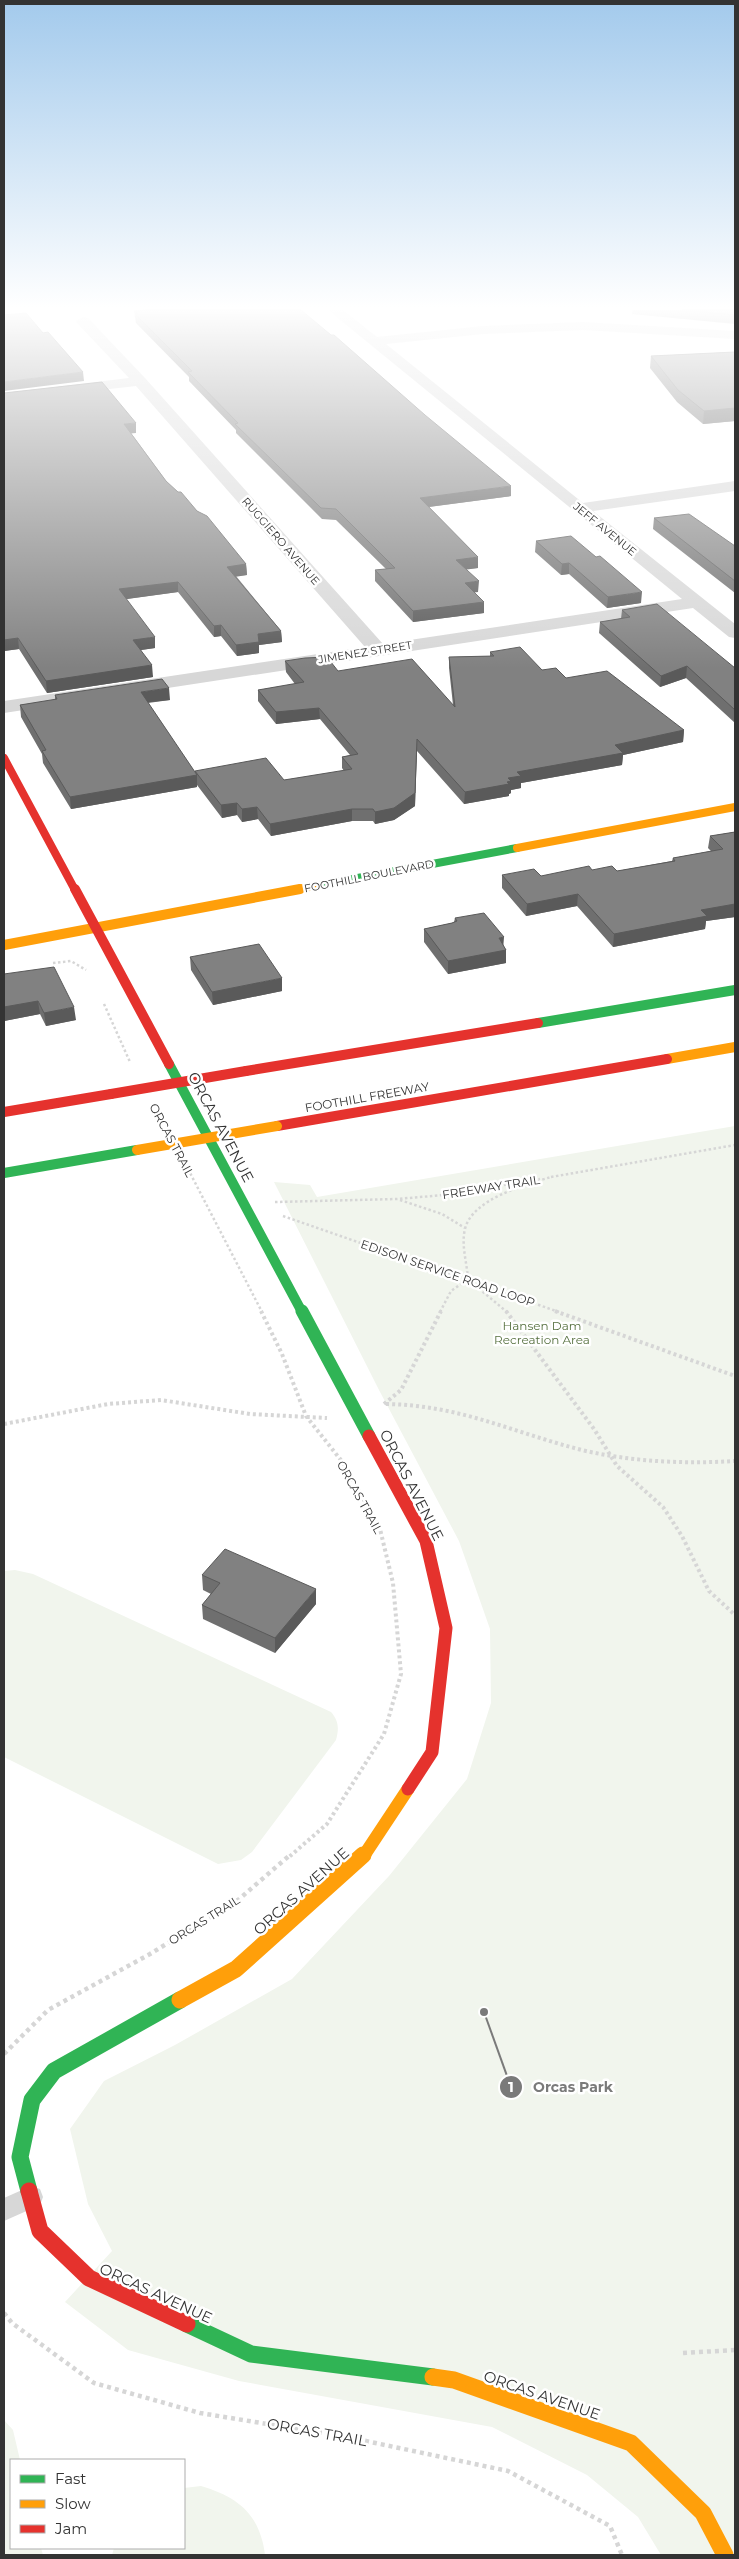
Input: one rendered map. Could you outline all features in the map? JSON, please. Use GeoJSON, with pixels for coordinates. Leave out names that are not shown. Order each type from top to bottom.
{"type":"FeatureCollection","features":[{"type":"Feature","properties":{"kind":"main road","name":"ORCAS AVENUE"},"geometry":{"type":"LineString","coordinates":[[4,758],[426,1541],[446,1628],[432,1752],[361,1859],[236,1969],[54,2071],[32,2100],[20,2157],[40,2231],[89,2278],[251,2354],[454,2380],[631,2443],[703,2513],[725,2555]]}},
{"type":"Feature","properties":{"kind":"main road","name":"FOOTHILL BOULEVARD"},"geometry":{"type":"LineString","coordinates":[[4,946],[735,806]]}},
{"type":"Feature","properties":{"kind":"main road"},"geometry":{"type":"LineString","coordinates":[[4,1112],[735,990]]}},
{"type":"Feature","properties":{"kind":"main road","name":"FOOTHILL FREEWAY"},"geometry":{"type":"LineString","coordinates":[[4,1173],[735,1047]]}},
{"type":"Feature","properties":{"kind":"street","name":"RUGGIERO AVENUE"},"geometry":{"type":"LineString","coordinates":[[183,429],[378,650]]}},
{"type":"Feature","properties":{"kind":"street","name":"JEFF AVENUE"},"geometry":{"type":"LineString","coordinates":[[483,429],[735,633]]}},
{"type":"Feature","properties":{"kind":"street"},"geometry":{"type":"LineString","coordinates":[[579,508],[735,486]]}},
{"type":"Feature","properties":{"kind":"street","name":"JIMENEZ STREET"},"geometry":{"type":"LineString","coordinates":[[4,707],[696,602]]}},
{"type":"Feature","properties":{"kind":"lane"},"geometry":{"type":"LineString","coordinates":[[4,2210],[30,2197]]}},
{"type":"Feature","properties":{"kind":"path"},"geometry":{"type":"LineString","coordinates":[[53,963],[71,961],[89,972]]}},
{"type":"Feature","properties":{"kind":"path"},"geometry":{"type":"LineString","coordinates":[[103,1002],[133,1068]]}},
{"type":"Feature","properties":{"kind":"path","name":"FREEWAY TRAIL"},"geometry":{"type":"LineString","coordinates":[[245,1203],[397,1199],[444,1195],[735,1145]]}},
{"type":"Feature","properties":{"kind":"path","name":"ORCAS TRAIL"},"geometry":{"type":"LineString","coordinates":[[4,2054],[48,2010],[150,1954],[238,1900],[327,1824],[384,1734],[401,1674],[393,1583],[380,1530],[344,1464],[306,1416],[278,1346],[242,1271],[184,1163]]}},
{"type":"Feature","properties":{"kind":"path"},"geometry":{"type":"LineString","coordinates":[[397,1199],[429,1208],[454,1218],[465,1228]]}},
{"type":"Feature","properties":{"kind":"path","name":"EDISON SERVICE ROAD LOOP"},"geometry":{"type":"LineString","coordinates":[[245,1203],[468,1280],[735,1376]]}},
{"type":"Feature","properties":{"kind":"path"},"geometry":{"type":"LineString","coordinates":[[468,1280],[511,1315],[631,1481],[663,1506],[682,1536],[710,1591],[726,1609],[735,1615]]}},
{"type":"Feature","properties":{"kind":"path"},"geometry":{"type":"LineString","coordinates":[[386,1404],[446,1407],[571,1447],[610,1454],[660,1460],[735,1461]]}},
{"type":"Feature","properties":{"kind":"path","name":"ORCAS TRAIL"},"geometry":{"type":"LineString","coordinates":[[4,2313],[12,2323],[94,2383],[200,2413],[347,2437],[508,2471],[610,2526],[622,2555]]}},
{"type":"Feature","properties":{"kind":"path"},"geometry":{"type":"LineString","coordinates":[[683,2352],[735,2350]]}},
{"type":"Feature","properties":{"kind":"green space","name":"Hansen Dam Recreation Area"},"geometry":{"type":"Polygon","coordinates":[[[735,1126],[735,2555],[661,2555],[638,2517],[587,2475],[492,2427],[239,2381],[128,2350],[65,2302],[112,2251],[88,2204],[70,2129],[104,2081],[175,2045],[292,1979],[389,1876],[467,1779],[491,1703],[490,1629],[459,1541],[379,1390],[274,1182],[310,1185],[317,1197],[735,1126]]]}},
{"type":"Feature","properties":{"kind":"green space"},"geometry":{"type":"Polygon","coordinates":[[[15,1570],[33,1574],[331,1712],[338,1725],[336,1740],[252,1852],[241,1860],[218,1864],[4,1757],[4,1571],[15,1570]]]}},
{"type":"Feature","properties":{"kind":"green space"},"geometry":{"type":"Polygon","coordinates":[[[4,2420],[13,2430],[20,2459],[10,2459],[10,2549],[41,2549],[43,2555],[4,2555],[4,2420]]]}},
{"type":"Feature","properties":{"kind":"green space"},"geometry":{"type":"Polygon","coordinates":[[[201,2486],[214,2490],[245,2509],[258,2528],[265,2555],[112,2555],[114,2549],[185,2549],[185,2488],[201,2486]]]}},
{"type":"Feature","properties":{"kind":"building"},"geometry":{"type":"Polygon","coordinates":[[[4,429],[128,429],[166,481],[178,492],[181,492],[197,511],[207,516],[246,564],[227,567],[281,631],[258,634],[259,642],[236,645],[221,625],[214,626],[178,582],[119,589],[155,637],[133,640],[152,665],[46,681],[18,638],[4,640],[4,429]]]}},
{"type":"Feature","properties":{"kind":"building"},"geometry":{"type":"Polygon","coordinates":[[[241,429],[442,429],[511,486],[420,498],[478,557],[456,560],[479,581],[465,583],[484,602],[413,611],[375,570],[395,568],[336,509],[321,508],[241,429]]]}},
{"type":"Feature","properties":{"kind":"building"},"geometry":{"type":"Polygon","coordinates":[[[689,514],[735,546],[735,581],[654,518],[689,514]]]}},
{"type":"Feature","properties":{"kind":"building"},"geometry":{"type":"Polygon","coordinates":[[[571,536],[596,557],[600,556],[642,592],[608,597],[569,563],[562,564],[536,541],[571,536]]]}},
{"type":"Feature","properties":{"kind":"building"},"geometry":{"type":"Polygon","coordinates":[[[657,604],[735,668],[735,710],[687,666],[661,676],[600,622],[630,617],[622,610],[657,604]]]}},
{"type":"Feature","properties":{"kind":"building"},"geometry":{"type":"Polygon","coordinates":[[[520,647],[542,670],[556,668],[566,678],[607,671],[684,730],[615,745],[623,753],[517,772],[521,776],[508,778],[511,781],[507,782],[509,784],[465,792],[417,739],[415,793],[394,808],[375,812],[373,809],[352,809],[270,824],[257,807],[242,809],[237,803],[221,805],[195,771],[266,758],[284,780],[352,769],[342,757],[358,754],[319,708],[276,712],[258,690],[304,682],[285,661],[327,657],[338,671],[412,659],[455,707],[449,657],[494,656],[490,652],[520,647]]]}},
{"type":"Feature","properties":{"kind":"building"},"geometry":{"type":"Polygon","coordinates":[[[162,679],[169,688],[141,692],[197,775],[70,797],[42,751],[46,750],[20,705],[57,699],[55,695],[162,679]]]}},
{"type":"Feature","properties":{"kind":"building"},"geometry":{"type":"Polygon","coordinates":[[[735,832],[735,904],[701,910],[707,916],[614,934],[578,894],[527,904],[502,875],[534,869],[541,876],[589,866],[592,870],[612,866],[617,871],[675,861],[673,858],[723,849],[710,836],[735,832]]]}},
{"type":"Feature","properties":{"kind":"building"},"geometry":{"type":"Polygon","coordinates":[[[484,913],[504,937],[499,938],[506,950],[448,961],[424,929],[452,923],[457,921],[455,918],[484,913]]]}},
{"type":"Feature","properties":{"kind":"building"},"geometry":{"type":"Polygon","coordinates":[[[259,944],[282,978],[212,992],[190,957],[259,944]]]}},
{"type":"Feature","properties":{"kind":"building"},"geometry":{"type":"Polygon","coordinates":[[[54,967],[74,1007],[44,1013],[38,1001],[4,1007],[4,974],[54,967]]]}},
{"type":"Feature","properties":{"kind":"building"},"geometry":{"type":"Polygon","coordinates":[[[225,1549],[316,1589],[275,1638],[202,1605],[220,1583],[202,1575],[225,1549]]]}},
{"type":"Feature","properties":{"kind":"traffic: fast"},"geometry":{"type":"LineString","coordinates":[[315,886],[517,848]]}},
{"type":"Feature","properties":{"kind":"traffic: fast"},"geometry":{"type":"LineString","coordinates":[[538,1023],[735,990]]}},
{"type":"Feature","properties":{"kind":"traffic: fast"},"geometry":{"type":"LineString","coordinates":[[169,1064],[369,1436]]}},
{"type":"Feature","properties":{"kind":"traffic: fast"},"geometry":{"type":"LineString","coordinates":[[4,1173],[137,1150]]}},
{"type":"Feature","properties":{"kind":"traffic: fast"},"geometry":{"type":"LineString","coordinates":[[29,2191],[20,2157],[32,2100],[54,2071],[180,2000]]}},
{"type":"Feature","properties":{"kind":"traffic: fast"},"geometry":{"type":"LineString","coordinates":[[187,2324],[251,2354],[433,2377]]}},
{"type":"Feature","properties":{"kind":"traffic: slow"},"geometry":{"type":"LineString","coordinates":[[517,848],[735,807]]}},
{"type":"Feature","properties":{"kind":"traffic: slow"},"geometry":{"type":"LineString","coordinates":[[4,945],[315,886]]}},
{"type":"Feature","properties":{"kind":"traffic: slow"},"geometry":{"type":"LineString","coordinates":[[667,1059],[735,1047]]}},
{"type":"Feature","properties":{"kind":"traffic: slow"},"geometry":{"type":"LineString","coordinates":[[137,1150],[277,1126]]}},
{"type":"Feature","properties":{"kind":"traffic: slow"},"geometry":{"type":"LineString","coordinates":[[180,2000],[236,1969],[361,1859],[408,1789]]}},
{"type":"Feature","properties":{"kind":"traffic: slow"},"geometry":{"type":"LineString","coordinates":[[433,2377],[454,2380],[631,2443],[703,2513],[725,2555]]}},
{"type":"Feature","properties":{"kind":"traffic: jam"},"geometry":{"type":"LineString","coordinates":[[4,758],[169,1064]]}},
{"type":"Feature","properties":{"kind":"traffic: jam"},"geometry":{"type":"LineString","coordinates":[[246,1071],[538,1023]]}},
{"type":"Feature","properties":{"kind":"traffic: jam"},"geometry":{"type":"LineString","coordinates":[[277,1126],[667,1059]]}},
{"type":"Feature","properties":{"kind":"traffic: jam"},"geometry":{"type":"LineString","coordinates":[[111,1094],[246,1071]]}},
{"type":"Feature","properties":{"kind":"traffic: jam"},"geometry":{"type":"LineString","coordinates":[[4,1112],[111,1094]]}},
{"type":"Feature","properties":{"kind":"traffic: jam"},"geometry":{"type":"LineString","coordinates":[[369,1436],[426,1541],[446,1628],[432,1752],[408,1789]]}},
{"type":"Feature","properties":{"kind":"traffic: jam"},"geometry":{"type":"LineString","coordinates":[[29,2191],[40,2231],[89,2278],[187,2324]]}},
{"type":"Feature","properties":{"kind":"place","name":"Orcas Park"},"geometry":{"type":"Point","coordinates":[484,2012]}}]}
